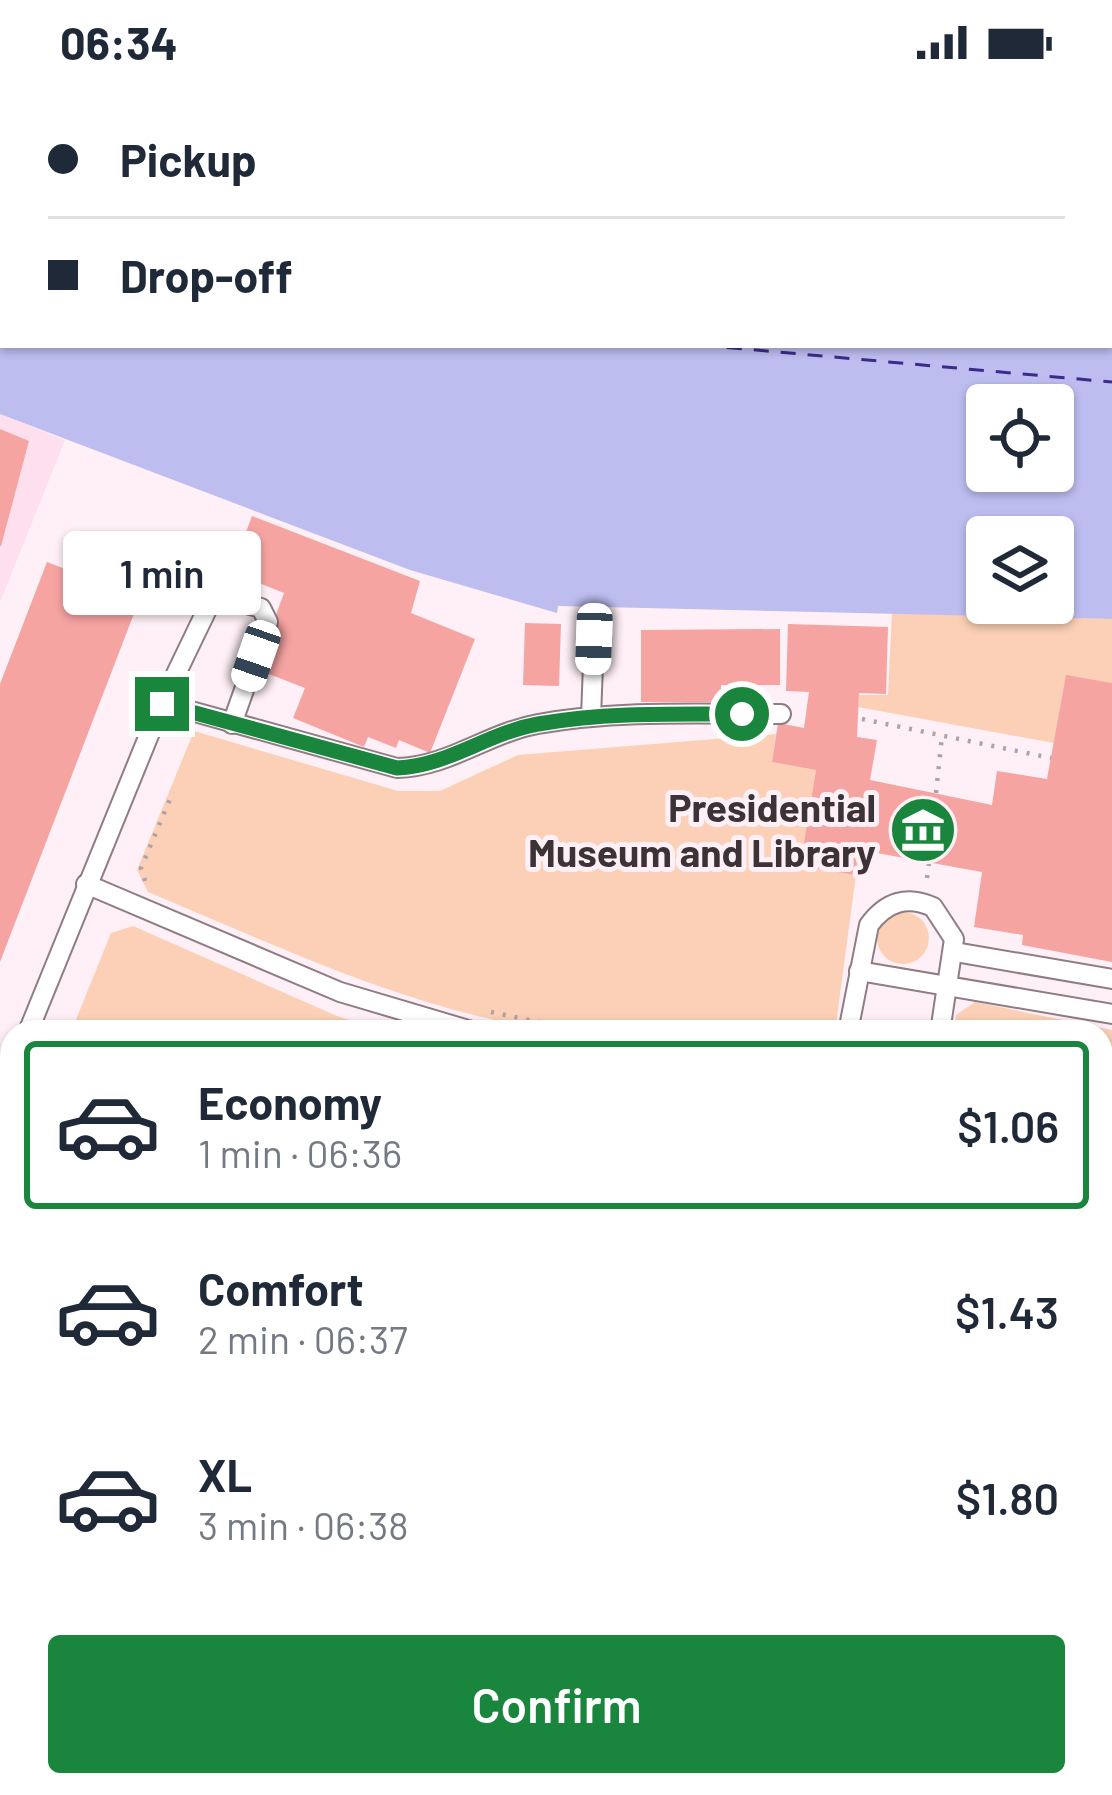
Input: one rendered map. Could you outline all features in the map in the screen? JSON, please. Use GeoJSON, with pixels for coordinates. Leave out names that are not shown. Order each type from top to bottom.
{"type":"FeatureCollection","features":[{"type":"Feature","properties":{"kind":"lane"},"geometry":{"type":"LineString","coordinates":[[33,1020],[208,600],[222,596],[261,608],[268,622],[232,724]]}},
{"type":"Feature","properties":{"kind":"lane"},"geometry":{"type":"LineString","coordinates":[[591,718],[594,639]]}},
{"type":"Feature","properties":{"kind":"lane"},"geometry":{"type":"LineString","coordinates":[[162,704],[397,768],[430,767],[491,737],[591,718],[781,714]]}},
{"type":"Feature","properties":{"kind":"lane"},"geometry":{"type":"LineString","coordinates":[[86,884],[340,992],[434,1020]]}},
{"type":"Feature","properties":{"kind":"lane"},"geometry":{"type":"LineString","coordinates":[[850,1020],[868,925],[878,912],[906,900],[922,902],[944,916],[955,952],[942,1020]]}},
{"type":"Feature","properties":{"kind":"lane"},"geometry":{"type":"LineString","coordinates":[[955,952],[1112,980]]}},
{"type":"Feature","properties":{"kind":"lane"},"geometry":{"type":"LineString","coordinates":[[859,971],[1112,1015]]}},
{"type":"Feature","properties":{"kind":"path"},"geometry":{"type":"LineString","coordinates":[[862,719],[1052,758]]}},
{"type":"Feature","properties":{"kind":"path"},"geometry":{"type":"LineString","coordinates":[[936,794],[942,736]]}},
{"type":"Feature","properties":{"kind":"path"},"geometry":{"type":"LineString","coordinates":[[154,891],[141,868],[173,792]]}},
{"type":"Feature","properties":{"kind":"path"},"geometry":{"type":"LineString","coordinates":[[926,880],[929,862]]}},
{"type":"Feature","properties":{"kind":"path"},"geometry":{"type":"LineString","coordinates":[[485,1011],[529,1020]]}},
{"type":"Feature","properties":{"kind":"shaded area"},"geometry":{"type":"Polygon","coordinates":[[[0,414],[65,440],[0,602],[0,414]]]}},
{"type":"Feature","properties":{"kind":"shaded area"},"geometry":{"type":"Polygon","coordinates":[[[892,613],[966,615],[966,624],[1074,624],[1074,618],[1112,619],[1112,683],[1066,676],[1054,743],[858,707],[859,695],[888,695],[892,613]]]}},
{"type":"Feature","properties":{"kind":"shaded area"},"geometry":{"type":"Polygon","coordinates":[[[194,731],[398,791],[440,791],[518,755],[776,734],[772,762],[816,770],[800,865],[856,875],[837,1020],[497,1020],[403,994],[299,956],[148,892],[137,870],[194,731]]]}},
{"type":"Feature","properties":{"kind":"shaded area"},"geometry":{"type":"Polygon","coordinates":[[[903,912],[921,920],[929,938],[921,956],[903,964],[885,956],[877,938],[885,920],[903,912]]]}},
{"type":"Feature","properties":{"kind":"shaded area"},"geometry":{"type":"Polygon","coordinates":[[[133,926],[350,1020],[76,1020],[111,933],[133,926]]]}},
{"type":"Feature","properties":{"kind":"shaded area"},"geometry":{"type":"Polygon","coordinates":[[[975,1002],[1063,1020],[955,1020],[975,1002]]]}},
{"type":"Feature","properties":{"kind":"water"},"geometry":{"type":"Polygon","coordinates":[[[0,348],[1112,348],[1112,619],[1074,618],[1074,516],[966,516],[966,616],[558,606],[557,613],[410,570],[0,414],[0,348]]]}},
{"type":"Feature","properties":{"kind":"building"},"geometry":{"type":"Polygon","coordinates":[[[0,429],[29,441],[1,546],[0,546],[0,429]]]}},
{"type":"Feature","properties":{"kind":"building"},"geometry":{"type":"Polygon","coordinates":[[[252,516],[420,581],[411,613],[475,639],[430,753],[399,740],[396,748],[368,737],[364,747],[293,718],[305,688],[256,669],[284,593],[231,572],[252,516]]]}},
{"type":"Feature","properties":{"kind":"building"},"geometry":{"type":"Polygon","coordinates":[[[47,562],[140,598],[0,962],[0,684],[47,562]]]}},
{"type":"Feature","properties":{"kind":"building"},"geometry":{"type":"Polygon","coordinates":[[[525,623],[561,624],[559,686],[523,685],[525,623]]]}},
{"type":"Feature","properties":{"kind":"building"},"geometry":{"type":"Polygon","coordinates":[[[788,624],[888,627],[886,694],[859,693],[857,737],[877,740],[870,780],[992,805],[997,771],[1047,779],[1066,675],[1112,683],[1112,962],[1022,945],[1023,935],[974,927],[982,872],[860,850],[856,875],[800,866],[816,770],[772,762],[778,723],[804,728],[809,692],[786,691],[788,624]]]}},
{"type":"Feature","properties":{"kind":"building"},"geometry":{"type":"Polygon","coordinates":[[[780,629],[780,685],[721,685],[721,702],[641,702],[641,630],[780,629]]]}},
{"type":"Feature","properties":{"kind":"ferry route"},"geometry":{"type":"LineString","coordinates":[[733,348],[1112,382]]}},
{"type":"Feature","properties":{"kind":"place","name":"Presidential Museum and Library"},"geometry":{"type":"Point","coordinates":[923,830]}},
{"type":"Feature","properties":{"kind":"route"},"geometry":{"type":"LineString","coordinates":[[162,704],[397,768],[430,767],[491,737],[535,724],[665,714],[742,714]]}}]}
